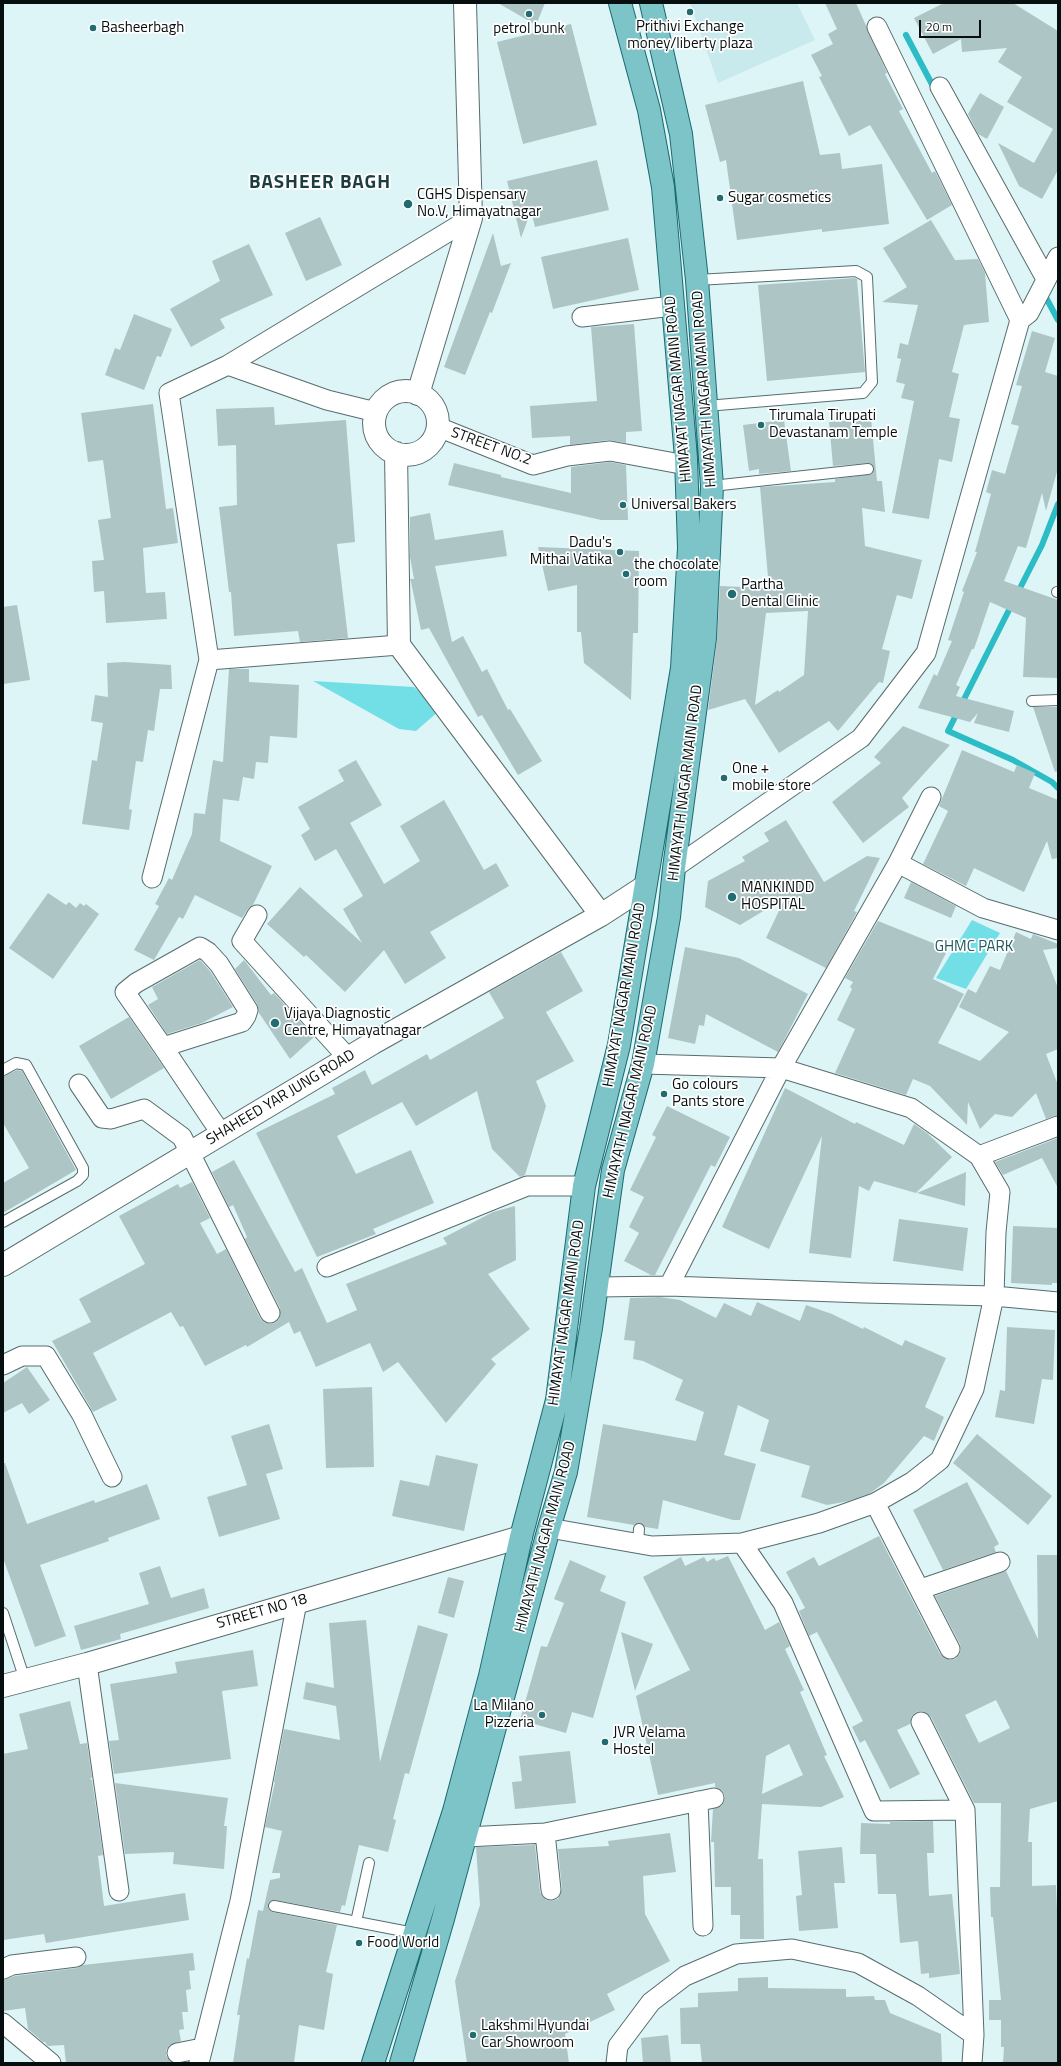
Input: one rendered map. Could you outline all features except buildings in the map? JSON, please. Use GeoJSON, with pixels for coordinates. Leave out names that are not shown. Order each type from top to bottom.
{"type":"FeatureCollection","features":[{"type":"Feature","properties":{"kind":"main road","name":"HIMAYAT NAGAR MAIN ROAD"},"geometry":{"type":"LineString","coordinates":[[374,2063],[414,1933],[454,1811],[490,1676],[521,1537],[556,1400],[584,1186],[619,1045],[644,887],[682,668],[689,548],[686,465],[662,187],[649,110],[620,3]]}},
{"type":"Feature","properties":{"kind":"main road","name":"HIMAYATH NAGAR MAIN ROAD"},"geometry":{"type":"LineString","coordinates":[[401,2063],[466,1837],[549,1528],[566,1472],[597,1287],[613,1170],[643,1064],[669,917],[674,868],[705,638],[712,486],[697,280],[681,134],[651,3]]}},
{"type":"Feature","properties":{"kind":"main road"},"geometry":{"type":"LineString","coordinates":[[644,887],[674,868]]}},
{"type":"Feature","properties":{"kind":"street"},"geometry":{"type":"LineString","coordinates":[[418,394],[470,218],[465,3]]}},
{"type":"Feature","properties":{"kind":"street"},"geometry":{"type":"LineString","coordinates":[[877,27],[1025,316]]}},
{"type":"Feature","properties":{"kind":"street"},"geometry":{"type":"LineString","coordinates":[[940,87],[1046,279]]}},
{"type":"Feature","properties":{"kind":"street"},"geometry":{"type":"LineString","coordinates":[[152,878],[209,660],[169,393],[228,365],[470,218]]}},
{"type":"Feature","properties":{"kind":"street"},"geometry":{"type":"LineString","coordinates":[[674,868],[861,738],[926,653],[1025,316],[1058,257]]}},
{"type":"Feature","properties":{"kind":"street"},"geometry":{"type":"LineString","coordinates":[[582,317],[672,306]]}},
{"type":"Feature","properties":{"kind":"street"},"geometry":{"type":"LineString","coordinates":[[228,365],[327,400],[376,412]]}},
{"type":"Feature","properties":{"kind":"street"},"geometry":{"type":"LineString","coordinates":[[401,391],[418,394],[429,400],[435,409],[438,427],[430,445],[422,452],[411,455],[396,453],[389,451],[381,443],[376,434],[374,423],[376,412],[382,402],[391,395],[401,391]]}},
{"type":"Feature","properties":{"kind":"street","name":"STREET NO.2"},"geometry":{"type":"LineString","coordinates":[[438,427],[533,465],[567,456],[610,451],[686,465]]}},
{"type":"Feature","properties":{"kind":"street"},"geometry":{"type":"LineString","coordinates":[[396,453],[400,645],[601,915]]}},
{"type":"Feature","properties":{"kind":"street"},"geometry":{"type":"LineString","coordinates":[[209,660],[400,645]]}},
{"type":"Feature","properties":{"kind":"street"},"geometry":{"type":"LineString","coordinates":[[669,1286],[781,1068],[898,863],[931,797]]}},
{"type":"Feature","properties":{"kind":"street"},"geometry":{"type":"LineString","coordinates":[[898,863],[983,908],[1058,930]]}},
{"type":"Feature","properties":{"kind":"street","name":"SHAHEED YAR JUNG ROAD"},"geometry":{"type":"LineString","coordinates":[[3,1265],[348,1058],[601,915],[644,887]]}},
{"type":"Feature","properties":{"kind":"street"},"geometry":{"type":"LineString","coordinates":[[257,915],[242,941],[348,1058]]}},
{"type":"Feature","properties":{"kind":"street"},"geometry":{"type":"LineString","coordinates":[[163,1047],[242,1022],[246,1016],[248,1010],[219,964],[208,952],[200,947],[136,984],[125,992],[222,1134]]}},
{"type":"Feature","properties":{"kind":"street"},"geometry":{"type":"LineString","coordinates":[[549,1528],[639,1536],[652,1546],[742,1543],[819,1523],[875,1503],[912,1482],[940,1460],[974,1390],[994,1296],[996,1232],[1000,1192],[979,1156],[911,1108],[781,1068],[643,1064]]}},
{"type":"Feature","properties":{"kind":"street"},"geometry":{"type":"LineString","coordinates":[[79,1084],[102,1118],[111,1119],[144,1109],[182,1137],[270,1313]]}},
{"type":"Feature","properties":{"kind":"street"},"geometry":{"type":"LineString","coordinates":[[979,1156],[1058,1126]]}},
{"type":"Feature","properties":{"kind":"street"},"geometry":{"type":"LineString","coordinates":[[327,1267],[527,1186],[584,1186]]}},
{"type":"Feature","properties":{"kind":"street"},"geometry":{"type":"LineString","coordinates":[[597,1287],[669,1286],[994,1296],[1058,1302]]}},
{"type":"Feature","properties":{"kind":"street"},"geometry":{"type":"LineString","coordinates":[[3,1365],[22,1356],[46,1356],[82,1415],[112,1477]]}},
{"type":"Feature","properties":{"kind":"street"},"geometry":{"type":"LineString","coordinates":[[875,1503],[921,1589],[950,1649]]}},
{"type":"Feature","properties":{"kind":"street","name":"STREET NO 18"},"geometry":{"type":"LineString","coordinates":[[3,1686],[87,1664],[521,1537]]}},
{"type":"Feature","properties":{"kind":"street"},"geometry":{"type":"LineString","coordinates":[[742,1543],[783,1603],[874,1811],[966,1810]]}},
{"type":"Feature","properties":{"kind":"street"},"geometry":{"type":"LineString","coordinates":[[921,1589],[1000,1562]]}},
{"type":"Feature","properties":{"kind":"street"},"geometry":{"type":"LineString","coordinates":[[177,2053],[199,2059],[240,1902],[297,1602]]}},
{"type":"Feature","properties":{"kind":"street"},"geometry":{"type":"LineString","coordinates":[[87,1664],[119,1891]]}},
{"type":"Feature","properties":{"kind":"street"},"geometry":{"type":"LineString","coordinates":[[921,1722],[966,1810],[974,2035],[972,2063]]}},
{"type":"Feature","properties":{"kind":"street"},"geometry":{"type":"LineString","coordinates":[[466,1837],[545,1833],[706,1799],[703,1926]]}},
{"type":"Feature","properties":{"kind":"street"},"geometry":{"type":"LineString","coordinates":[[545,1833],[551,1890]]}},
{"type":"Feature","properties":{"kind":"street"},"geometry":{"type":"LineString","coordinates":[[616,2063],[618,2046],[651,2002],[685,1976],[736,1954],[792,1949],[858,1963],[918,1996],[974,2035]]}},
{"type":"Feature","properties":{"kind":"street"},"geometry":{"type":"LineString","coordinates":[[3,1969],[12,1964],[76,1957]]}},
{"type":"Feature","properties":{"kind":"street"},"geometry":{"type":"LineString","coordinates":[[3,2023],[51,2063]]}},
{"type":"Feature","properties":{"kind":"lane"},"geometry":{"type":"LineString","coordinates":[[697,280],[856,271],[867,277],[872,382],[862,393],[706,406]]}},
{"type":"Feature","properties":{"kind":"lane"},"geometry":{"type":"LineString","coordinates":[[712,486],[868,469]]}},
{"type":"Feature","properties":{"kind":"lane"},"geometry":{"type":"LineString","coordinates":[[1032,701],[1058,700]]}},
{"type":"Feature","properties":{"kind":"lane"},"geometry":{"type":"LineString","coordinates":[[3,1070],[16,1062],[26,1065],[83,1168],[82,1175],[77,1181],[3,1222]]}},
{"type":"Feature","properties":{"kind":"lane"},"geometry":{"type":"LineString","coordinates":[[3,1613],[25,1680]]}},
{"type":"Feature","properties":{"kind":"lane"},"geometry":{"type":"LineString","coordinates":[[356,1922],[369,1863]]}},
{"type":"Feature","properties":{"kind":"lane"},"geometry":{"type":"LineString","coordinates":[[274,1906],[414,1933]]}},
{"type":"Feature","properties":{"kind":"shaded area"},"geometry":{"type":"Polygon","coordinates":[[[690,3],[797,3],[815,40],[718,83],[690,3]]]}},
{"type":"Feature","properties":{"kind":"green space"},"geometry":{"type":"Polygon","coordinates":[[[313,681],[414,687],[440,710],[416,731],[399,729],[313,681]]]}},
{"type":"Feature","properties":{"kind":"green space","name":"GHMC PARK"},"geometry":{"type":"Polygon","coordinates":[[[972,920],[1000,933],[966,989],[936,978],[972,920]]]}},
{"type":"Feature","properties":{"kind":"waterway"},"geometry":{"type":"LineString","coordinates":[[906,35],[935,90]]}},
{"type":"Feature","properties":{"kind":"waterway"},"geometry":{"type":"LineString","coordinates":[[1043,292],[1058,320]]}},
{"type":"Feature","properties":{"kind":"waterway"},"geometry":{"type":"LineString","coordinates":[[1017,594],[1042,545],[1058,504]]}},
{"type":"Feature","properties":{"kind":"waterway"},"geometry":{"type":"LineString","coordinates":[[1012,604],[948,731],[1013,760],[1052,782],[1058,788]]}},
{"type":"Feature","properties":{"kind":"place","name":"Prithivi Exchange money/liberty plaza"},"geometry":{"type":"Point","coordinates":[690,12]}},
{"type":"Feature","properties":{"kind":"place","name":"petrol bunk"},"geometry":{"type":"Point","coordinates":[529,14]}},
{"type":"Feature","properties":{"kind":"place","name":"Basheerbagh"},"geometry":{"type":"Point","coordinates":[93,28]}},
{"type":"Feature","properties":{"kind":"place","name":"Sugar cosmetics"},"geometry":{"type":"Point","coordinates":[720,198]}},
{"type":"Feature","properties":{"kind":"place","name":"CGHS Dispensary No.V, Himayatnagar"},"geometry":{"type":"Point","coordinates":[408,204]}},
{"type":"Feature","properties":{"kind":"place","name":"Tirumala Tirupati Devastanam Temple"},"geometry":{"type":"Point","coordinates":[761,425]}},
{"type":"Feature","properties":{"kind":"place","name":"Universal Bakers"},"geometry":{"type":"Point","coordinates":[623,505]}},
{"type":"Feature","properties":{"kind":"place","name":"Dadu's Mithai Vatika"},"geometry":{"type":"Point","coordinates":[620,552]}},
{"type":"Feature","properties":{"kind":"place","name":"the chocolate room"},"geometry":{"type":"Point","coordinates":[626,574]}},
{"type":"Feature","properties":{"kind":"place","name":"Partha Dental Clinic"},"geometry":{"type":"Point","coordinates":[732,594]}},
{"type":"Feature","properties":{"kind":"place","name":"One + mobile store"},"geometry":{"type":"Point","coordinates":[724,778]}},
{"type":"Feature","properties":{"kind":"place","name":"MANKINDD HOSPITAL"},"geometry":{"type":"Point","coordinates":[732,897]}},
{"type":"Feature","properties":{"kind":"place","name":"Vijaya Diagnostic Centre, Himayatnagar"},"geometry":{"type":"Point","coordinates":[275,1023]}},
{"type":"Feature","properties":{"kind":"place","name":"Go colours Pants store"},"geometry":{"type":"Point","coordinates":[664,1094]}},
{"type":"Feature","properties":{"kind":"place","name":"La Milano Pizzeria"},"geometry":{"type":"Point","coordinates":[542,1715]}},
{"type":"Feature","properties":{"kind":"place","name":"JVR Velama Hostel"},"geometry":{"type":"Point","coordinates":[605,1742]}},
{"type":"Feature","properties":{"kind":"place","name":"Food World"},"geometry":{"type":"Point","coordinates":[359,1943]}},
{"type":"Feature","properties":{"kind":"place","name":"Lakshmi Hyundai Car Showroom"},"geometry":{"type":"Point","coordinates":[473,2035]}},
{"type":"Feature","properties":{"kind":"district","name":"BASHEER BAGH"},"geometry":{"type":"Point","coordinates":[320,183]}}]}
